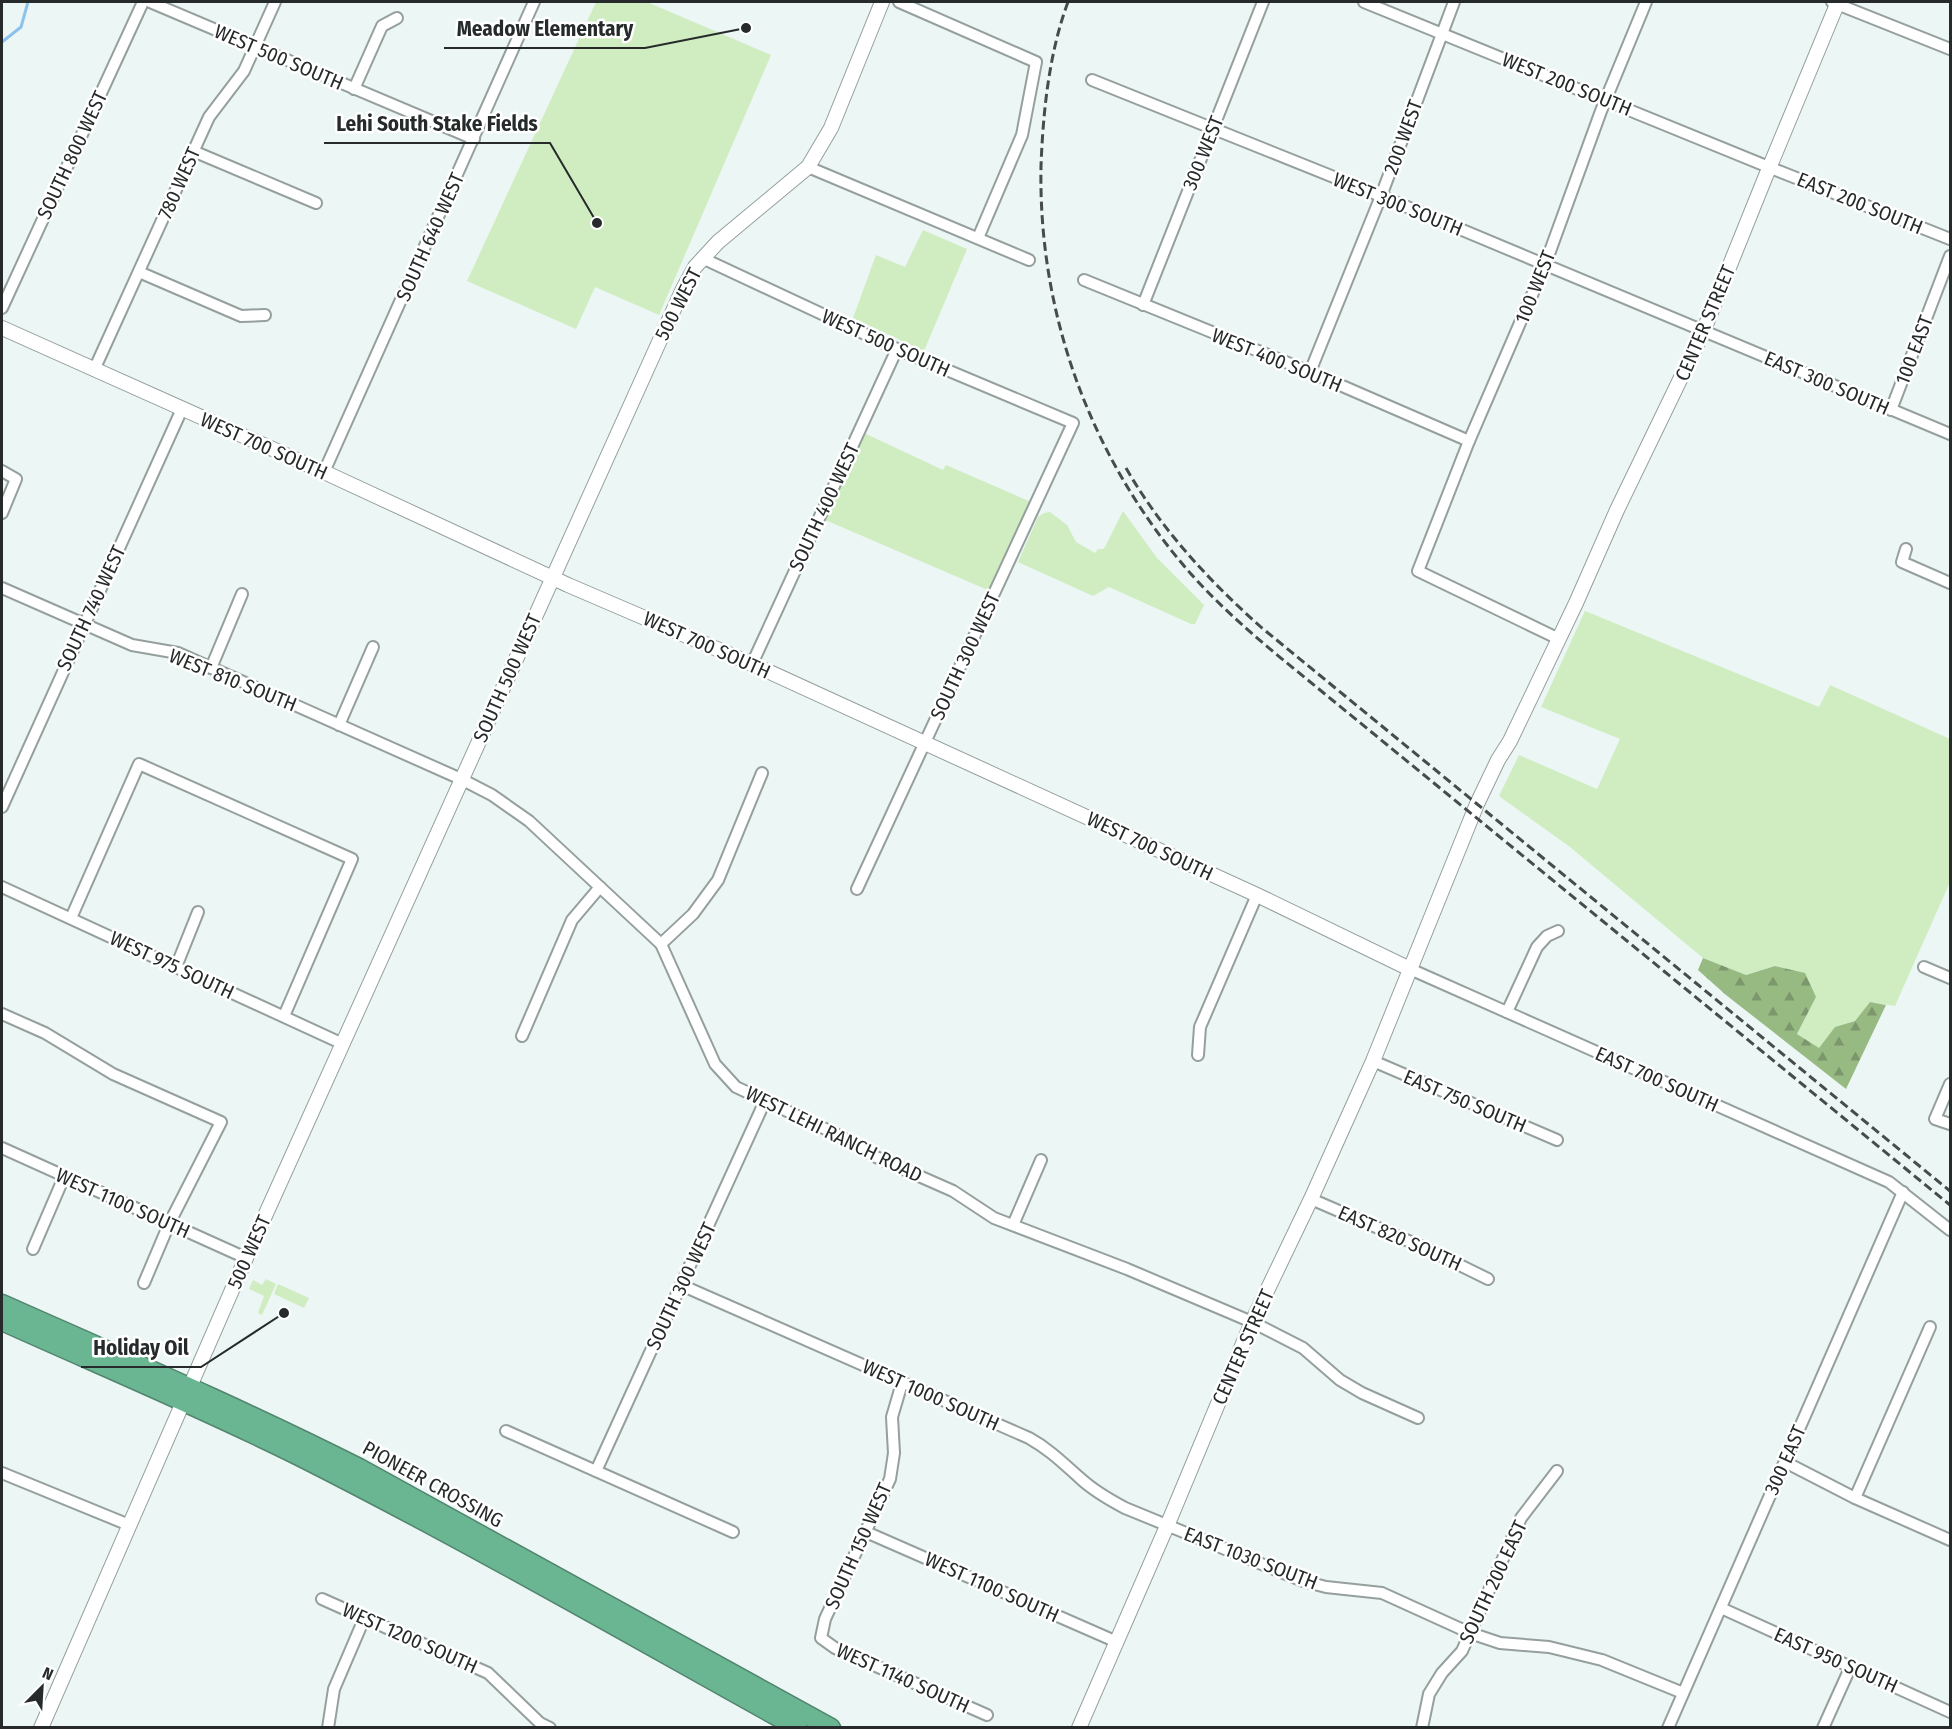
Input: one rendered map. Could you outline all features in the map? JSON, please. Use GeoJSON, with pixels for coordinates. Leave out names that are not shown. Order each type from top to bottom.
{"type":"FeatureCollection","features":[{"type":"Feature","properties":{"kind":"highway","name":"PIONEER CROSSING"},"geometry":{"type":"LineString","coordinates":[[2,1304],[187,1395],[798,1728]]}},
{"type":"Feature","properties":{"kind":"highway","name":"PIONEER CROSSING"},"geometry":{"type":"LineString","coordinates":[[2,1321],[305,1441],[359,1468],[831,1728]]}},
{"type":"Feature","properties":{"kind":"street","name":"SOUTH 800 WEST"},"geometry":{"type":"LineString","coordinates":[[2,308],[143,2]]}},
{"type":"Feature","properties":{"kind":"street","name":"WEST 500 SOUTH"},"geometry":{"type":"LineString","coordinates":[[150,2],[474,140]]}},
{"type":"Feature","properties":{"kind":"street","name":"780 WEST"},"geometry":{"type":"LineString","coordinates":[[94,370],[209,117],[244,71],[275,2]]}},
{"type":"Feature","properties":{"kind":"street","name":"SOUTH 640 WEST"},"geometry":{"type":"LineString","coordinates":[[324,472],[534,2]]}},
{"type":"Feature","properties":{"kind":"street","name":"500 WEST"},"geometry":{"type":"LineString","coordinates":[[552,577],[683,289],[702,258],[718,242],[808,167],[831,128],[882,2]]}},
{"type":"Feature","properties":{"kind":"street"},"geometry":{"type":"LineString","coordinates":[[899,2],[1036,62],[1023,135],[978,238]]}},
{"type":"Feature","properties":{"kind":"street","name":"300 WEST"},"geometry":{"type":"LineString","coordinates":[[1143,305],[1263,2]]}},
{"type":"Feature","properties":{"kind":"street","name":"WEST 200 SOUTH"},"geometry":{"type":"LineString","coordinates":[[1364,2],[1769,167]]}},
{"type":"Feature","properties":{"kind":"street","name":"200 WEST"},"geometry":{"type":"LineString","coordinates":[[1310,372],[1381,196],[1454,2]]}},
{"type":"Feature","properties":{"kind":"street","name":"100 WEST"},"geometry":{"type":"LineString","coordinates":[[1559,639],[1418,571],[1469,441],[1545,265],[1606,100],[1646,2]]}},
{"type":"Feature","properties":{"kind":"street"},"geometry":{"type":"LineString","coordinates":[[1836,2],[1950,49]]}},
{"type":"Feature","properties":{"kind":"street","name":"CENTER STREET"},"geometry":{"type":"LineString","coordinates":[[1079,1728],[1252,1322],[1373,1061],[1454,864],[1504,762],[1510,741],[1617,510],[1704,332],[1836,2]]}},
{"type":"Feature","properties":{"kind":"street"},"geometry":{"type":"LineString","coordinates":[[354,89],[382,26],[397,18]]}},
{"type":"Feature","properties":{"kind":"street","name":"WEST 300 SOUTH"},"geometry":{"type":"LineString","coordinates":[[1092,80],[1381,196],[1704,332]]}},
{"type":"Feature","properties":{"kind":"street"},"geometry":{"type":"LineString","coordinates":[[194,151],[316,203]]}},
{"type":"Feature","properties":{"kind":"street"},"geometry":{"type":"LineString","coordinates":[[808,167],[1029,260]]}},
{"type":"Feature","properties":{"kind":"street","name":"EAST 200 SOUTH"},"geometry":{"type":"LineString","coordinates":[[1769,167],[1950,239]]}},
{"type":"Feature","properties":{"kind":"street","name":"100 EAST"},"geometry":{"type":"LineString","coordinates":[[1891,410],[1950,256]]}},
{"type":"Feature","properties":{"kind":"street","name":"WEST 500 SOUTH"},"geometry":{"type":"LineString","coordinates":[[702,258],[897,349],[1073,423]]}},
{"type":"Feature","properties":{"kind":"street"},"geometry":{"type":"LineString","coordinates":[[139,272],[241,316],[265,315]]}},
{"type":"Feature","properties":{"kind":"street","name":"WEST 400 SOUTH"},"geometry":{"type":"LineString","coordinates":[[1084,280],[1310,372],[1469,441]]}},
{"type":"Feature","properties":{"kind":"street","name":"WEST 700 SOUTH"},"geometry":{"type":"LineString","coordinates":[[2,328],[552,577],[752,664],[1257,895],[1410,969]]}},
{"type":"Feature","properties":{"kind":"street","name":"EAST 300 SOUTH"},"geometry":{"type":"LineString","coordinates":[[1704,332],[1950,434]]}},
{"type":"Feature","properties":{"kind":"street","name":"SOUTH 400 WEST"},"geometry":{"type":"LineString","coordinates":[[752,664],[897,349]]}},
{"type":"Feature","properties":{"kind":"street","name":"SOUTH 740 WEST"},"geometry":{"type":"LineString","coordinates":[[2,807],[183,409]]}},
{"type":"Feature","properties":{"kind":"street","name":"SOUTH 300 WEST"},"geometry":{"type":"LineString","coordinates":[[857,889],[1073,423]]}},
{"type":"Feature","properties":{"kind":"street"},"geometry":{"type":"LineString","coordinates":[[2,471],[16,478],[2,513]]}},
{"type":"Feature","properties":{"kind":"street"},"geometry":{"type":"LineString","coordinates":[[1906,549],[1902,562],[1950,583]]}},
{"type":"Feature","properties":{"kind":"street","name":"SOUTH 500 WEST"},"geometry":{"type":"LineString","coordinates":[[461,779],[552,577]]}},
{"type":"Feature","properties":{"kind":"street","name":"WEST 810 SOUTH"},"geometry":{"type":"LineString","coordinates":[[2,588],[132,645],[178,653],[461,779]]}},
{"type":"Feature","properties":{"kind":"street"},"geometry":{"type":"LineString","coordinates":[[211,668],[242,594]]}},
{"type":"Feature","properties":{"kind":"street"},"geometry":{"type":"LineString","coordinates":[[339,724],[373,647]]}},
{"type":"Feature","properties":{"kind":"street"},"geometry":{"type":"LineString","coordinates":[[70,918],[139,764],[352,859],[284,1016]]}},
{"type":"Feature","properties":{"kind":"street"},"geometry":{"type":"LineString","coordinates":[[661,944],[693,914],[718,880],[762,772]]}},
{"type":"Feature","properties":{"kind":"street","name":"500 WEST"},"geometry":{"type":"LineString","coordinates":[[41,1728],[246,1258],[461,779]]}},
{"type":"Feature","properties":{"kind":"street","name":"WEST LEHI RANCH ROAD"},"geometry":{"type":"LineString","coordinates":[[461,779],[492,795],[529,821],[661,944],[715,1064],[736,1087],[876,1157],[953,1191],[994,1218],[1127,1269],[1252,1322],[1303,1348],[1340,1380],[1362,1393],[1418,1418]]}},
{"type":"Feature","properties":{"kind":"street","name":"WEST 975 SOUTH"},"geometry":{"type":"LineString","coordinates":[[2,887],[343,1044]]}},
{"type":"Feature","properties":{"kind":"street"},"geometry":{"type":"LineString","coordinates":[[522,1036],[572,920],[600,887]]}},
{"type":"Feature","properties":{"kind":"street"},"geometry":{"type":"LineString","coordinates":[[1198,1055],[1200,1027],[1257,895]]}},
{"type":"Feature","properties":{"kind":"street"},"geometry":{"type":"LineString","coordinates":[[176,967],[198,912]]}},
{"type":"Feature","properties":{"kind":"street"},"geometry":{"type":"LineString","coordinates":[[1507,1012],[1537,946],[1547,936],[1558,931]]}},
{"type":"Feature","properties":{"kind":"street"},"geometry":{"type":"LineString","coordinates":[[1924,967],[1950,978]]}},
{"type":"Feature","properties":{"kind":"street","name":"EAST 700 SOUTH"},"geometry":{"type":"LineString","coordinates":[[1410,969],[1888,1182],[1950,1230]]}},
{"type":"Feature","properties":{"kind":"street"},"geometry":{"type":"LineString","coordinates":[[2,1014],[45,1033],[113,1074],[221,1122],[169,1224],[144,1283]]}},
{"type":"Feature","properties":{"kind":"street","name":"EAST 750 SOUTH"},"geometry":{"type":"LineString","coordinates":[[1373,1061],[1557,1140]]}},
{"type":"Feature","properties":{"kind":"street"},"geometry":{"type":"LineString","coordinates":[[1950,1084],[1935,1119],[1950,1124]]}},
{"type":"Feature","properties":{"kind":"street","name":"SOUTH 300 WEST"},"geometry":{"type":"LineString","coordinates":[[596,1471],[765,1101]]}},
{"type":"Feature","properties":{"kind":"street","name":"WEST 1100 SOUTH"},"geometry":{"type":"LineString","coordinates":[[2,1148],[246,1258]]}},
{"type":"Feature","properties":{"kind":"street"},"geometry":{"type":"LineString","coordinates":[[1013,1225],[1041,1160]]}},
{"type":"Feature","properties":{"kind":"street"},"geometry":{"type":"LineString","coordinates":[[33,1249],[64,1177]]}},
{"type":"Feature","properties":{"kind":"street","name":"300 EAST"},"geometry":{"type":"LineString","coordinates":[[1668,1728],[1903,1192]]}},
{"type":"Feature","properties":{"kind":"street","name":"EAST 820 SOUTH"},"geometry":{"type":"LineString","coordinates":[[1311,1199],[1427,1249],[1488,1279]]}},
{"type":"Feature","properties":{"kind":"street","name":"WEST 1000 SOUTH"},"geometry":{"type":"LineString","coordinates":[[681,1285],[1040,1444],[1104,1496],[1125,1508],[1167,1526]]}},
{"type":"Feature","properties":{"kind":"street"},"geometry":{"type":"LineString","coordinates":[[1855,1498],[1930,1327]]}},
{"type":"Feature","properties":{"kind":"street","name":"SOUTH 150 WEST"},"geometry":{"type":"LineString","coordinates":[[821,1638],[825,1619],[890,1479],[894,1453],[892,1417],[902,1383]]}},
{"type":"Feature","properties":{"kind":"street"},"geometry":{"type":"LineString","coordinates":[[506,1431],[733,1532]]}},
{"type":"Feature","properties":{"kind":"street"},"geometry":{"type":"LineString","coordinates":[[1785,1462],[1855,1498],[1950,1540]]}},
{"type":"Feature","properties":{"kind":"street","name":"SOUTH 200 EAST"},"geometry":{"type":"LineString","coordinates":[[1422,1728],[1429,1694],[1442,1673],[1462,1651],[1521,1518],[1557,1471]]}},
{"type":"Feature","properties":{"kind":"street"},"geometry":{"type":"LineString","coordinates":[[2,1473],[129,1525]]}},
{"type":"Feature","properties":{"kind":"street","name":"EAST 1030 SOUTH"},"geometry":{"type":"LineString","coordinates":[[1167,1526],[1303,1581],[1326,1587],[1382,1593],[1470,1633],[1500,1642],[1549,1647],[1602,1659],[1683,1693]]}},
{"type":"Feature","properties":{"kind":"street","name":"WEST 1100 SOUTH"},"geometry":{"type":"LineString","coordinates":[[866,1532],[1117,1642]]}},
{"type":"Feature","properties":{"kind":"street","name":"WEST 1200 SOUTH"},"geometry":{"type":"LineString","coordinates":[[322,1599],[488,1673],[540,1723],[550,1728]]}},
{"type":"Feature","properties":{"kind":"street","name":"EAST 950 SOUTH"},"geometry":{"type":"LineString","coordinates":[[1721,1608],[1950,1712]]}},
{"type":"Feature","properties":{"kind":"street"},"geometry":{"type":"LineString","coordinates":[[328,1728],[334,1689],[364,1619]]}},
{"type":"Feature","properties":{"kind":"street","name":"WEST 1140 SOUTH"},"geometry":{"type":"LineString","coordinates":[[821,1638],[835,1648],[987,1715]]}},
{"type":"Feature","properties":{"kind":"street"},"geometry":{"type":"LineString","coordinates":[[1823,1728],[1851,1666]]}},
{"type":"Feature","properties":{"kind":"green space"},"geometry":{"type":"Polygon","coordinates":[[[596,2],[647,2],[771,55],[659,315],[595,287],[576,329],[467,281],[596,2]]]}},
{"type":"Feature","properties":{"kind":"green space"},"geometry":{"type":"Polygon","coordinates":[[[923,230],[967,249],[924,351],[853,318],[876,255],[905,267],[923,230]]]}},
{"type":"Feature","properties":{"kind":"green space"},"geometry":{"type":"Polygon","coordinates":[[[864,433],[943,470],[946,465],[1031,502],[990,591],[823,519],[864,433]]]}},
{"type":"Feature","properties":{"kind":"green space"},"geometry":{"type":"Polygon","coordinates":[[[1123,511],[1157,558],[1204,605],[1195,624],[1109,587],[1093,596],[1018,562],[1038,517],[1044,513],[1050,512],[1067,525],[1076,542],[1095,553],[1098,549],[1105,547],[1123,511]]]}},
{"type":"Feature","properties":{"kind":"green space"},"geometry":{"type":"Polygon","coordinates":[[[1585,611],[1819,707],[1830,685],[1950,739],[1950,882],[1895,1006],[1870,1002],[1855,1021],[1835,1027],[1819,1049],[1797,1034],[1816,997],[1775,966],[1746,975],[1703,958],[1570,847],[1499,796],[1519,755],[1597,789],[1620,739],[1541,707],[1585,611]]]}},
{"type":"Feature","properties":{"kind":"green space"},"geometry":{"type":"Polygon","coordinates":[[[1703,958],[1746,975],[1775,966],[1805,973],[1816,997],[1797,1034],[1819,1048],[1835,1027],[1855,1021],[1870,1002],[1886,1005],[1846,1089],[1726,995],[1698,970],[1703,958]]]}},
{"type":"Feature","properties":{"kind":"green space"},"geometry":{"type":"Polygon","coordinates":[[[266,1279],[276,1284],[262,1315],[258,1313],[264,1296],[249,1289],[253,1280],[262,1285],[266,1279]]]}},
{"type":"Feature","properties":{"kind":"green space"},"geometry":{"type":"Polygon","coordinates":[[[278,1284],[309,1298],[304,1308],[274,1294],[278,1284]]]}},
{"type":"Feature","properties":{"kind":"waterway"},"geometry":{"type":"LineString","coordinates":[[2,42],[21,27],[28,2]]}},
{"type":"Feature","properties":{"kind":"railway"},"geometry":{"type":"LineString","coordinates":[[1068,2],[1061,21],[1052,62],[1045,104],[1042,146],[1043,222],[1049,277],[1061,331],[1078,384],[1099,435],[1125,484],[1156,530],[1201,585],[1265,645],[1950,1205]]}},
{"type":"Feature","properties":{"kind":"railway"},"geometry":{"type":"LineString","coordinates":[[1126,468],[1170,533],[1223,592],[1262,628],[1950,1191]]}},
{"type":"Feature","properties":{"kind":"place","name":"Meadow Elementary"},"geometry":{"type":"Point","coordinates":[746,28]}},
{"type":"Feature","properties":{"kind":"place","name":"Lehi South Stake Fields"},"geometry":{"type":"Point","coordinates":[597,223]}},
{"type":"Feature","properties":{"kind":"place","name":"Holiday Oil"},"geometry":{"type":"Point","coordinates":[284,1313]}}]}
